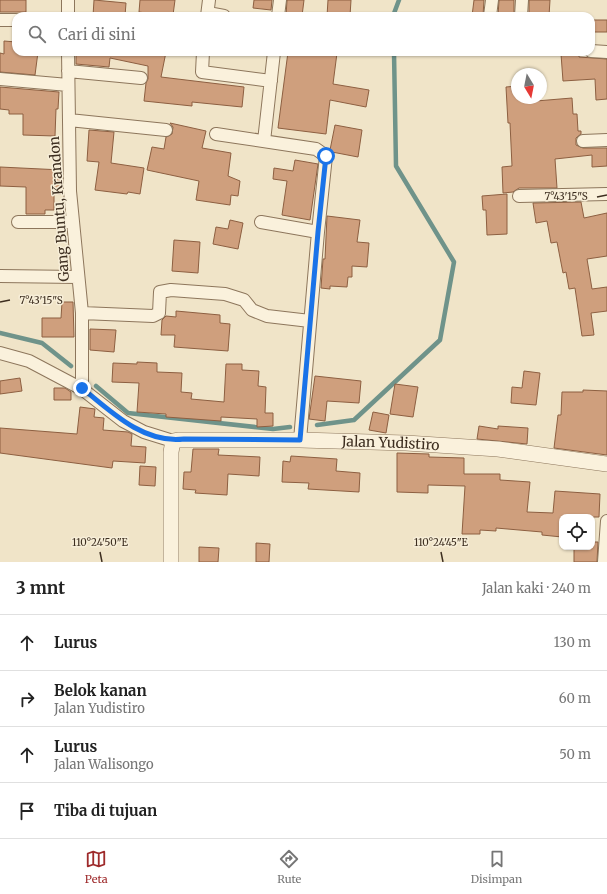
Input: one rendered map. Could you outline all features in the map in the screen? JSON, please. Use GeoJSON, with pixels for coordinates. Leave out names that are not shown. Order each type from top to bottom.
{"type":"FeatureCollection","features":[{"type":"Feature","properties":{"kind":"street"},"geometry":{"type":"LineString","coordinates":[[68,0],[68,12]]}},
{"type":"Feature","properties":{"kind":"street"},"geometry":{"type":"LineString","coordinates":[[208,12],[209,0]]}},
{"type":"Feature","properties":{"kind":"street"},"geometry":{"type":"LineString","coordinates":[[278,12],[280,0]]}},
{"type":"Feature","properties":{"kind":"street"},"geometry":{"type":"LineString","coordinates":[[490,12],[492,0]]}},
{"type":"Feature","properties":{"kind":"street"},"geometry":{"type":"LineString","coordinates":[[521,12],[522,0]]}},
{"type":"Feature","properties":{"kind":"street"},"geometry":{"type":"LineString","coordinates":[[0,20],[12,20]]}},
{"type":"Feature","properties":{"kind":"street"},"geometry":{"type":"LineString","coordinates":[[595,51],[607,52]]}},
{"type":"Feature","properties":{"kind":"street","name":"Gang Buntu, Krandon"},"geometry":{"type":"LineString","coordinates":[[68,56],[70,191],[82,313],[82,388]]}},
{"type":"Feature","properties":{"kind":"street"},"geometry":{"type":"LineString","coordinates":[[203,56],[202,72],[271,81]]}},
{"type":"Feature","properties":{"kind":"street"},"geometry":{"type":"LineString","coordinates":[[264,141],[274,56]]}},
{"type":"Feature","properties":{"kind":"street"},"geometry":{"type":"LineString","coordinates":[[68,71],[141,78]]}},
{"type":"Feature","properties":{"kind":"street"},"geometry":{"type":"LineString","coordinates":[[0,79],[68,85]]}},
{"type":"Feature","properties":{"kind":"street"},"geometry":{"type":"LineString","coordinates":[[69,120],[166,130]]}},
{"type":"Feature","properties":{"kind":"street"},"geometry":{"type":"LineString","coordinates":[[216,134],[316,149],[325,154],[327,159],[318,232],[300,440]]}},
{"type":"Feature","properties":{"kind":"street"},"geometry":{"type":"LineString","coordinates":[[583,141],[607,140]]}},
{"type":"Feature","properties":{"kind":"street"},"geometry":{"type":"LineString","coordinates":[[519,196],[607,194]]}},
{"type":"Feature","properties":{"kind":"street"},"geometry":{"type":"LineString","coordinates":[[18,222],[73,222]]}},
{"type":"Feature","properties":{"kind":"street"},"geometry":{"type":"LineString","coordinates":[[261,222],[318,232]]}},
{"type":"Feature","properties":{"kind":"street"},"geometry":{"type":"LineString","coordinates":[[0,276],[78,277]]}},
{"type":"Feature","properties":{"kind":"street"},"geometry":{"type":"LineString","coordinates":[[82,313],[153,316],[159,313],[160,292],[171,290],[225,294],[244,300],[252,310],[267,316],[310,321]]}},
{"type":"Feature","properties":{"kind":"street"},"geometry":{"type":"LineString","coordinates":[[0,354],[29,362],[82,388],[123,421],[144,432],[174,441],[171,452],[171,562]]}},
{"type":"Feature","properties":{"kind":"street","name":"Jalan Yudistiro"},"geometry":{"type":"LineString","coordinates":[[174,441],[184,439],[406,443],[498,449],[607,464]]}},
{"type":"Feature","properties":{"kind":"street"},"geometry":{"type":"LineString","coordinates":[[604,562],[607,521]]}},
{"type":"Feature","properties":{"kind":"building"},"geometry":{"type":"Polygon","coordinates":[[[0,0],[26,0],[26,12],[0,12],[0,0]]]}},
{"type":"Feature","properties":{"kind":"building"},"geometry":{"type":"Polygon","coordinates":[[[94,0],[126,3],[125,12],[93,12],[94,0]]]}},
{"type":"Feature","properties":{"kind":"building"},"geometry":{"type":"Polygon","coordinates":[[[140,0],[175,0],[173,12],[139,12],[140,0]]]}},
{"type":"Feature","properties":{"kind":"building"},"geometry":{"type":"Polygon","coordinates":[[[254,0],[272,0],[271,10],[253,8],[254,0]]]}},
{"type":"Feature","properties":{"kind":"building"},"geometry":{"type":"Polygon","coordinates":[[[287,0],[304,0],[302,12],[286,12],[287,0]]]}},
{"type":"Feature","properties":{"kind":"building"},"geometry":{"type":"Polygon","coordinates":[[[328,0],[351,0],[350,12],[327,12],[328,0]]]}},
{"type":"Feature","properties":{"kind":"building"},"geometry":{"type":"Polygon","coordinates":[[[474,0],[484,0],[483,12],[472,12],[474,0]]]}},
{"type":"Feature","properties":{"kind":"building"},"geometry":{"type":"Polygon","coordinates":[[[499,0],[514,0],[514,12],[498,12],[499,0]]]}},
{"type":"Feature","properties":{"kind":"building"},"geometry":{"type":"Polygon","coordinates":[[[529,0],[550,0],[549,12],[529,12],[529,0]]]}},
{"type":"Feature","properties":{"kind":"building"},"geometry":{"type":"Polygon","coordinates":[[[595,20],[607,20],[607,32],[595,32],[595,20]]]}},
{"type":"Feature","properties":{"kind":"building"},"geometry":{"type":"Polygon","coordinates":[[[4,41],[12,42],[12,56],[37,56],[35,75],[0,72],[0,53],[4,54],[4,41]]]}},
{"type":"Feature","properties":{"kind":"building"},"geometry":{"type":"Polygon","coordinates":[[[76,56],[165,56],[161,77],[244,87],[242,107],[192,102],[192,106],[144,101],[146,83],[148,79],[148,66],[110,58],[109,67],[76,64],[76,56]]]}},
{"type":"Feature","properties":{"kind":"building"},"geometry":{"type":"Polygon","coordinates":[[[287,56],[337,56],[333,84],[369,90],[366,107],[330,100],[326,134],[278,128],[287,56]]]}},
{"type":"Feature","properties":{"kind":"building"},"geometry":{"type":"Polygon","coordinates":[[[561,56],[607,59],[607,99],[596,100],[595,79],[563,81],[561,56]]]}},
{"type":"Feature","properties":{"kind":"building"},"geometry":{"type":"Polygon","coordinates":[[[0,87],[59,92],[58,109],[56,109],[55,136],[23,135],[23,114],[9,114],[9,110],[0,109],[0,87]]]}},
{"type":"Feature","properties":{"kind":"building"},"geometry":{"type":"Polygon","coordinates":[[[506,87],[511,87],[511,104],[547,104],[547,100],[572,98],[573,114],[577,114],[578,131],[581,131],[581,134],[576,138],[576,145],[583,148],[607,148],[607,166],[592,167],[592,155],[555,159],[557,188],[519,188],[513,192],[503,193],[502,167],[512,166],[510,123],[508,123],[506,87]]]}},
{"type":"Feature","properties":{"kind":"building"},"geometry":{"type":"Polygon","coordinates":[[[170,123],[206,131],[202,148],[231,153],[228,176],[240,181],[238,196],[231,195],[230,205],[196,200],[199,181],[147,170],[152,147],[164,149],[166,137],[172,134],[173,127],[170,123]]]}},
{"type":"Feature","properties":{"kind":"building"},"geometry":{"type":"Polygon","coordinates":[[[335,125],[362,130],[358,157],[332,152],[330,150],[335,125]]]}},
{"type":"Feature","properties":{"kind":"building"},"geometry":{"type":"Polygon","coordinates":[[[89,130],[114,132],[111,163],[144,168],[140,194],[95,190],[99,162],[87,161],[89,130]]]}},
{"type":"Feature","properties":{"kind":"building"},"geometry":{"type":"Polygon","coordinates":[[[295,160],[318,164],[310,220],[282,215],[287,181],[273,179],[274,168],[293,171],[295,160]]]}},
{"type":"Feature","properties":{"kind":"building"},"geometry":{"type":"Polygon","coordinates":[[[0,167],[62,170],[62,194],[54,194],[54,210],[45,210],[45,214],[26,214],[26,187],[0,186],[0,167]]]}},
{"type":"Feature","properties":{"kind":"building"},"geometry":{"type":"Polygon","coordinates":[[[507,194],[507,234],[487,235],[486,210],[483,210],[482,196],[507,194]]]}},
{"type":"Feature","properties":{"kind":"building"},"geometry":{"type":"Polygon","coordinates":[[[581,202],[584,218],[607,213],[607,256],[587,259],[592,289],[607,287],[607,311],[591,313],[594,335],[582,336],[575,288],[569,289],[566,272],[563,273],[557,242],[551,243],[547,221],[536,223],[533,203],[581,202]]]}},
{"type":"Feature","properties":{"kind":"building"},"geometry":{"type":"Polygon","coordinates":[[[327,216],[360,220],[357,242],[369,243],[367,267],[352,266],[352,277],[348,277],[347,287],[330,286],[330,289],[321,288],[323,259],[325,259],[327,216]]]}},
{"type":"Feature","properties":{"kind":"building"},"geometry":{"type":"Polygon","coordinates":[[[230,220],[243,223],[238,249],[213,244],[216,227],[228,229],[230,220]]]}},
{"type":"Feature","properties":{"kind":"building"},"geometry":{"type":"Polygon","coordinates":[[[174,240],[200,242],[198,273],[172,271],[174,240]]]}},
{"type":"Feature","properties":{"kind":"building"},"geometry":{"type":"Polygon","coordinates":[[[62,302],[73,302],[74,337],[42,337],[42,318],[61,318],[62,302]]]}},
{"type":"Feature","properties":{"kind":"building"},"geometry":{"type":"Polygon","coordinates":[[[176,311],[220,315],[220,323],[230,324],[228,351],[174,347],[175,335],[161,335],[162,320],[166,316],[176,317],[176,311]]]}},
{"type":"Feature","properties":{"kind":"building"},"geometry":{"type":"Polygon","coordinates":[[[90,329],[116,330],[114,352],[90,350],[90,329]]]}},
{"type":"Feature","properties":{"kind":"building"},"geometry":{"type":"Polygon","coordinates":[[[137,362],[157,363],[157,372],[182,373],[181,392],[192,393],[191,399],[224,402],[226,364],[242,364],[242,370],[259,371],[258,386],[266,387],[265,413],[273,413],[273,426],[257,427],[257,419],[221,417],[221,421],[166,417],[166,414],[137,412],[139,383],[112,382],[113,363],[137,364],[137,362]]]}},
{"type":"Feature","properties":{"kind":"building"},"geometry":{"type":"Polygon","coordinates":[[[524,371],[540,373],[536,405],[511,403],[512,387],[522,388],[524,371]]]}},
{"type":"Feature","properties":{"kind":"building"},"geometry":{"type":"Polygon","coordinates":[[[315,376],[361,381],[359,403],[327,401],[325,421],[309,419],[315,376]]]}},
{"type":"Feature","properties":{"kind":"building"},"geometry":{"type":"Polygon","coordinates":[[[20,378],[22,391],[0,394],[0,381],[20,378]]]}},
{"type":"Feature","properties":{"kind":"building"},"geometry":{"type":"Polygon","coordinates":[[[395,384],[418,387],[413,417],[390,414],[395,384]]]}},
{"type":"Feature","properties":{"kind":"building"},"geometry":{"type":"Polygon","coordinates":[[[54,388],[65,388],[71,392],[71,400],[54,400],[54,388]]]}},
{"type":"Feature","properties":{"kind":"building"},"geometry":{"type":"Polygon","coordinates":[[[583,390],[607,391],[607,455],[554,448],[558,415],[561,415],[562,392],[583,392],[583,390]]]}},
{"type":"Feature","properties":{"kind":"building"},"geometry":{"type":"Polygon","coordinates":[[[80,407],[95,409],[94,417],[104,418],[103,430],[128,432],[132,434],[131,446],[146,447],[145,463],[113,461],[112,468],[0,453],[0,428],[77,434],[80,407]]]}},
{"type":"Feature","properties":{"kind":"building"},"geometry":{"type":"Polygon","coordinates":[[[373,412],[389,415],[386,433],[369,430],[373,412]]]}},
{"type":"Feature","properties":{"kind":"building"},"geometry":{"type":"Polygon","coordinates":[[[479,426],[498,429],[498,426],[528,428],[527,444],[477,439],[479,426]]]}},
{"type":"Feature","properties":{"kind":"building"},"geometry":{"type":"Polygon","coordinates":[[[193,449],[219,449],[218,455],[260,457],[259,476],[228,474],[227,495],[195,493],[196,490],[183,489],[184,472],[191,472],[193,449]]]}},
{"type":"Feature","properties":{"kind":"building"},"geometry":{"type":"Polygon","coordinates":[[[397,453],[429,454],[429,457],[464,458],[464,474],[500,474],[500,480],[530,482],[527,512],[553,513],[555,491],[600,494],[599,517],[595,517],[595,514],[559,514],[559,537],[542,535],[542,532],[496,528],[496,531],[480,530],[480,534],[462,534],[465,486],[428,485],[428,493],[397,492],[397,453]]]}},
{"type":"Feature","properties":{"kind":"building"},"geometry":{"type":"Polygon","coordinates":[[[291,456],[337,459],[336,471],[360,473],[359,492],[308,489],[309,483],[282,482],[283,461],[290,462],[291,456]]]}},
{"type":"Feature","properties":{"kind":"building"},"geometry":{"type":"Polygon","coordinates":[[[140,466],[156,467],[155,486],[139,485],[140,466]]]}},
{"type":"Feature","properties":{"kind":"building"},"geometry":{"type":"Polygon","coordinates":[[[595,542],[598,542],[597,562],[574,562],[574,550],[595,550],[595,542]]]}},
{"type":"Feature","properties":{"kind":"building"},"geometry":{"type":"Polygon","coordinates":[[[256,543],[270,544],[269,562],[256,562],[256,543]]]}},
{"type":"Feature","properties":{"kind":"building"},"geometry":{"type":"Polygon","coordinates":[[[199,547],[219,548],[218,562],[199,562],[199,547]]]}},
{"type":"Feature","properties":{"kind":"waterway"},"geometry":{"type":"LineString","coordinates":[[394,12],[399,0]]}},
{"type":"Feature","properties":{"kind":"waterway"},"geometry":{"type":"LineString","coordinates":[[317,425],[354,420],[440,340],[454,262],[396,166],[394,56]]}},
{"type":"Feature","properties":{"kind":"waterway"},"geometry":{"type":"LineString","coordinates":[[0,333],[42,343],[71,366]]}},
{"type":"Feature","properties":{"kind":"waterway"},"geometry":{"type":"LineString","coordinates":[[96,386],[128,413],[273,429],[290,427]]}},
{"type":"Feature","properties":{"kind":"route"},"geometry":{"type":"LineString","coordinates":[[82,388],[123,421],[144,432],[174,441],[184,439],[300,440],[318,232],[327,159],[326,156]]}}]}
